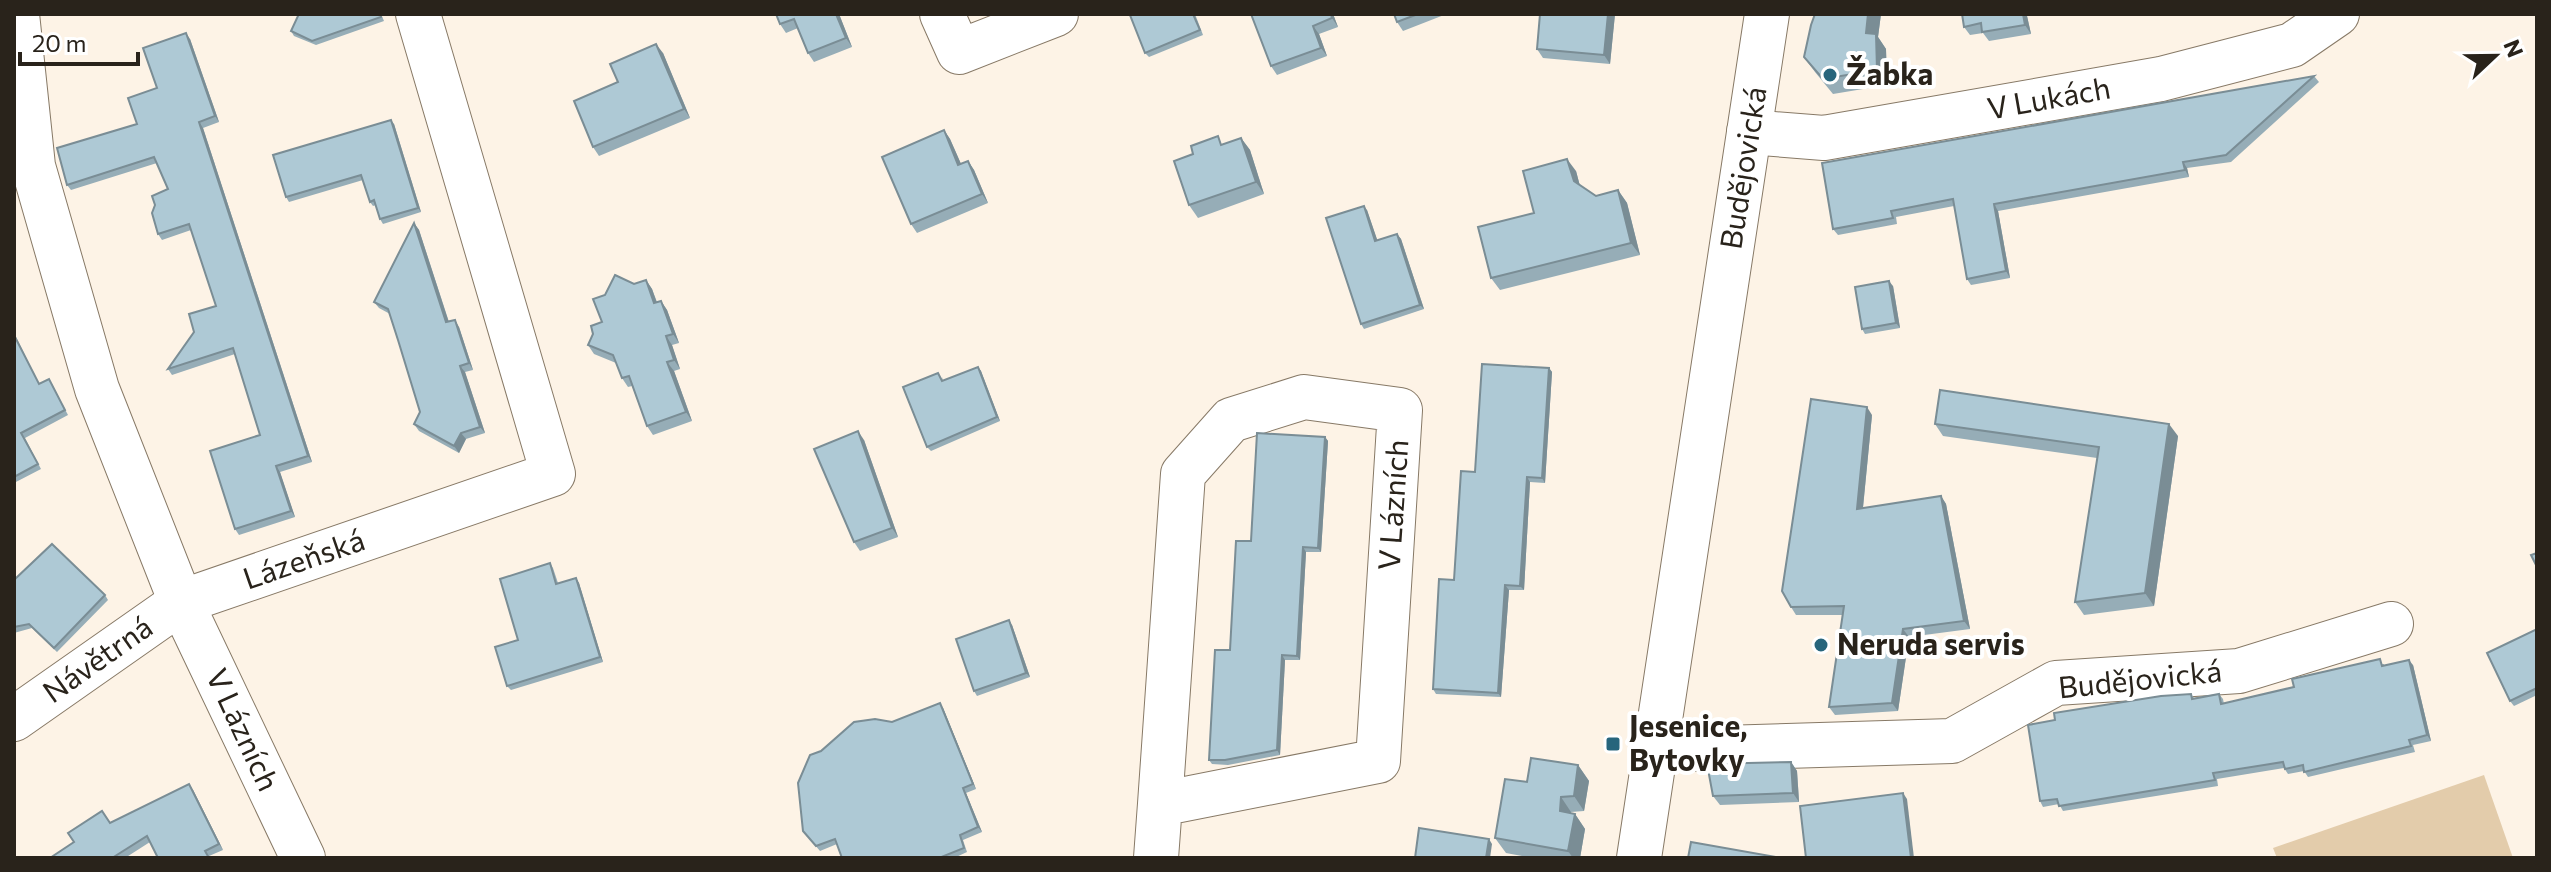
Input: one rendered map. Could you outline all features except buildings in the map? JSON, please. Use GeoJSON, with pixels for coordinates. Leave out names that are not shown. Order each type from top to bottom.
{"type":"FeatureCollection","features":[{"type":"Feature","properties":{"kind":"street"},"geometry":{"type":"LineString","coordinates":[[17,14],[33,166],[97,389],[181,602]]}},
{"type":"Feature","properties":{"kind":"street","name":"Lázeňská"},"geometry":{"type":"LineString","coordinates":[[181,602],[553,474],[418,14]]}},
{"type":"Feature","properties":{"kind":"street"},"geometry":{"type":"LineString","coordinates":[[950,33],[1056,14]]}},
{"type":"Feature","properties":{"kind":"street","name":"Budějovická"},"geometry":{"type":"LineString","coordinates":[[1639,858],[1767,14]]}},
{"type":"Feature","properties":{"kind":"street","name":"V Lukách"},"geometry":{"type":"LineString","coordinates":[[1749,132],[1824,138],[2161,79],[2292,45],[2337,14]]}},
{"type":"Feature","properties":{"kind":"street","name":"V Lázních"},"geometry":{"type":"LineString","coordinates":[[1156,858],[1183,474],[1231,420],[1304,397],[1400,410],[1378,761],[1160,804]]}},
{"type":"Feature","properties":{"kind":"street","name":"Návětrná"},"geometry":{"type":"LineString","coordinates":[[14,719],[181,602]]}},
{"type":"Feature","properties":{"kind":"street","name":"V Lázních"},"geometry":{"type":"LineString","coordinates":[[181,602],[303,858]]}},
{"type":"Feature","properties":{"kind":"street","name":"Budějovická"},"geometry":{"type":"LineString","coordinates":[[1656,750],[1952,741],[2056,683],[2239,671],[2391,624]]}},
{"type":"Feature","properties":{"kind":"shaded area"},"geometry":{"type":"Polygon","coordinates":[[[2484,775],[2513,858],[2277,858],[2273,848],[2484,775]]]}},
{"type":"Feature","properties":{"kind":"place","name":"Žabka"},"geometry":{"type":"Point","coordinates":[1830,75]}},
{"type":"Feature","properties":{"kind":"place","name":"Neruda servis"},"geometry":{"type":"Point","coordinates":[1821,645]}},
{"type":"Feature","properties":{"kind":"place","name":"Jesenice, Bytovky"},"geometry":{"type":"Point","coordinates":[1613,744]}}]}
